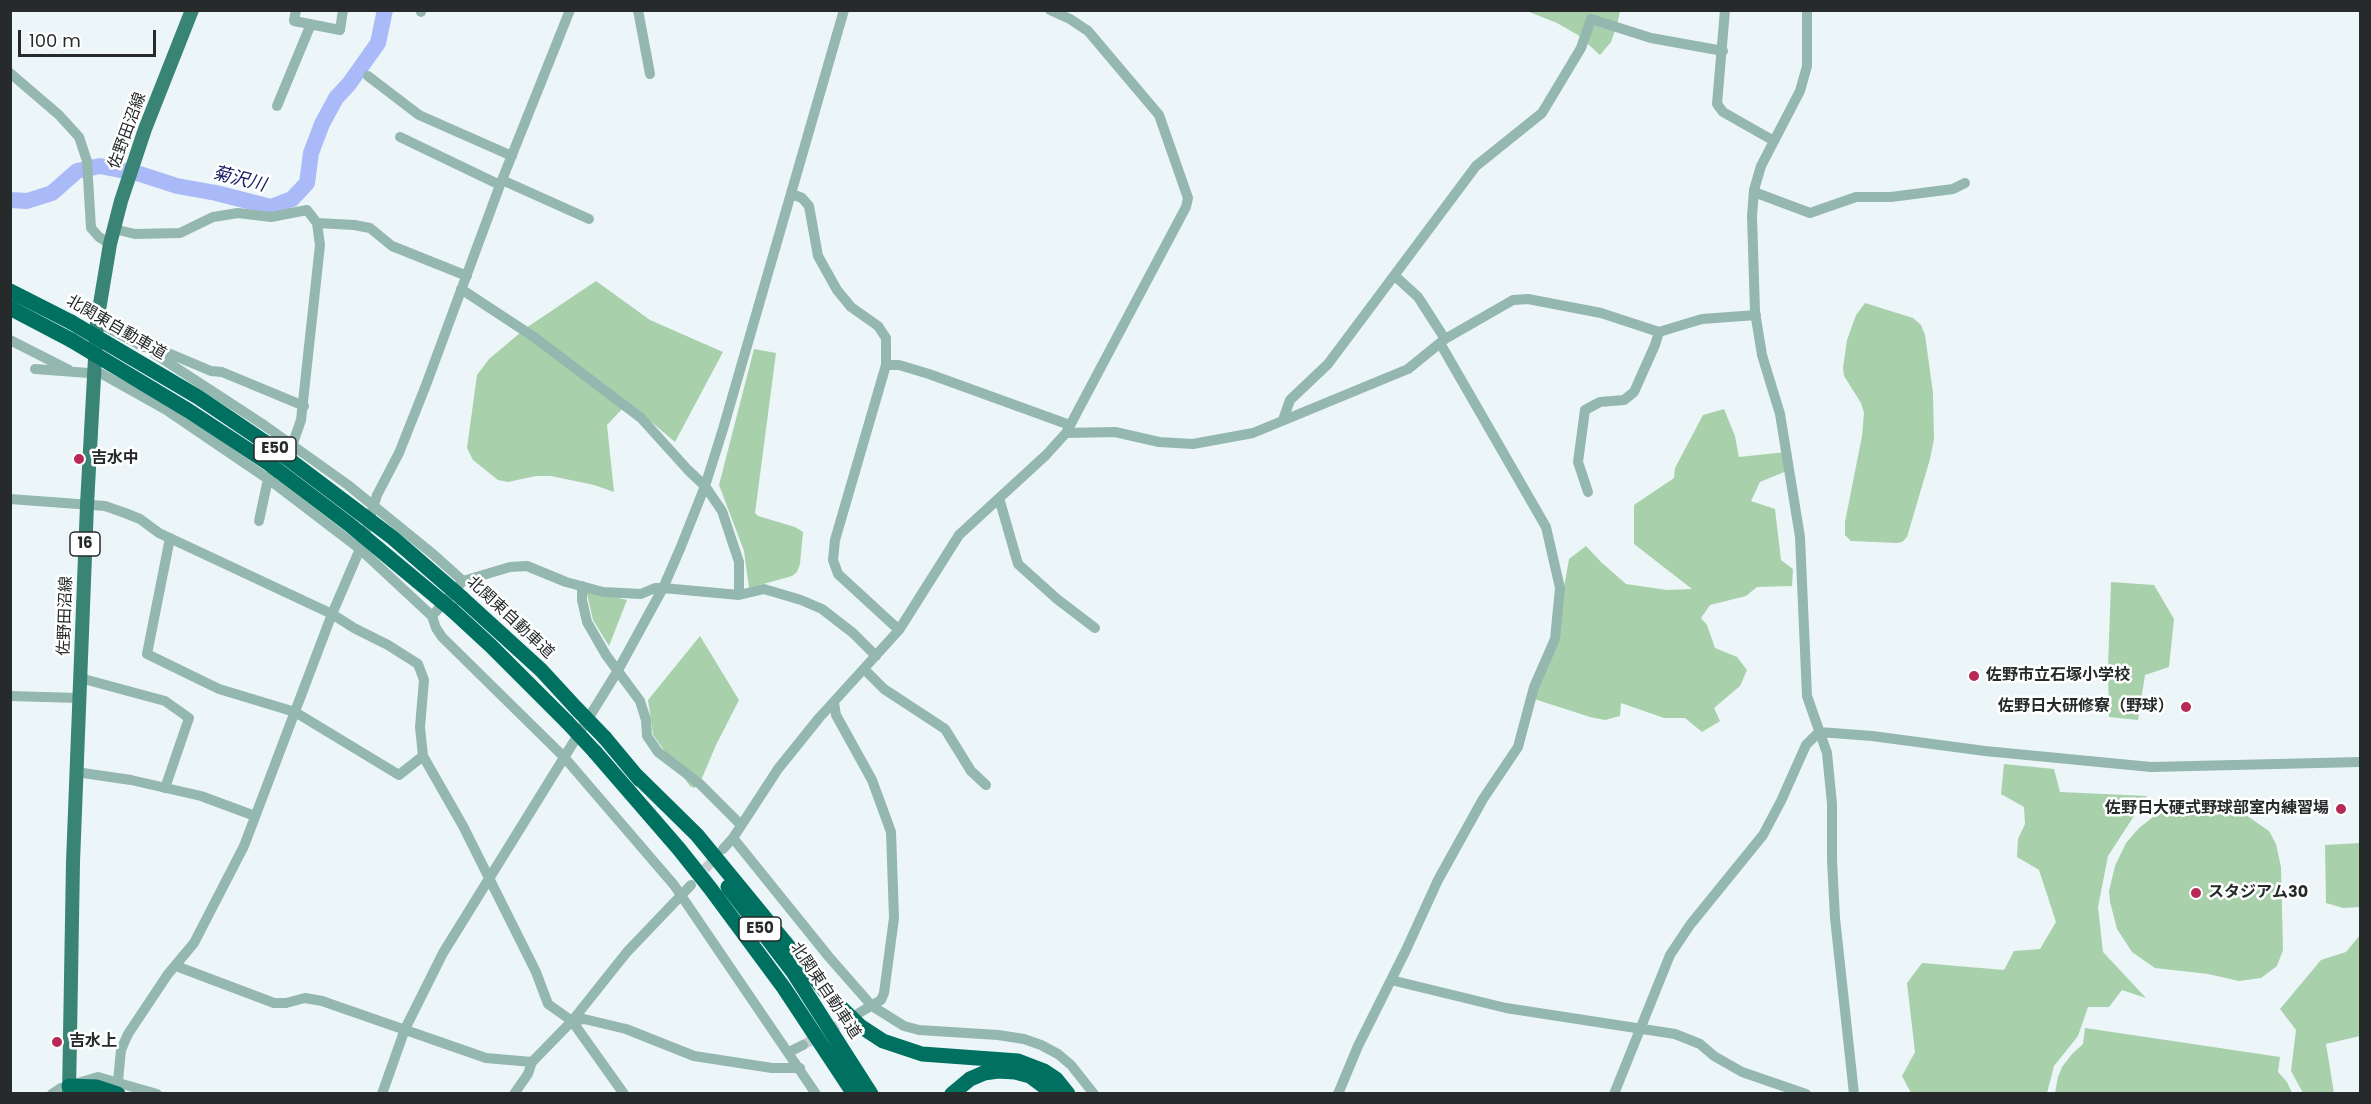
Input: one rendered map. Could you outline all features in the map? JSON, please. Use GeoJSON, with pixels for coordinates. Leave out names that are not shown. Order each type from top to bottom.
{"type":"FeatureCollection","features":[{"type":"Feature","properties":{"kind":"highway","name":"北関東自動車道"},"geometry":{"type":"LineString","coordinates":[[10,291],[71,322],[164,376],[275,449],[393,538],[595,752],[679,849],[746,936],[854,1094]]}},
{"type":"Feature","properties":{"kind":"highway","name":"北関東自動車道"},"geometry":{"type":"LineString","coordinates":[[10,309],[71,340],[180,404],[268,463],[457,604],[541,670],[605,738],[722,879],[793,972],[871,1094]]}},
{"type":"Feature","properties":{"kind":"highway"},"geometry":{"type":"LineString","coordinates":[[635,774],[697,835],[830,997],[860,1026],[883,1041],[909,1051],[936,1056],[1005,1058],[1025,1063],[1044,1071],[1056,1080],[1068,1094]]}},
{"type":"Feature","properties":{"kind":"highway"},"geometry":{"type":"LineString","coordinates":[[746,936],[776,991],[843,1094]]}},
{"type":"Feature","properties":{"kind":"highway"},"geometry":{"type":"LineString","coordinates":[[952,1094],[970,1079],[984,1073],[1015,1071],[1030,1076],[1054,1094]]}},
{"type":"Feature","properties":{"kind":"highway"},"geometry":{"type":"LineString","coordinates":[[69,1090],[97,1087],[118,1088]]}},
{"type":"Feature","properties":{"kind":"highway"},"geometry":{"type":"LineString","coordinates":[[69,1090],[86,1094]]}},
{"type":"Feature","properties":{"kind":"main road","name":"佐野田沼線"},"geometry":{"type":"LineString","coordinates":[[69,1090],[76,772],[97,322],[114,229],[146,129],[190,11]]}},
{"type":"Feature","properties":{"kind":"street"},"geometry":{"type":"LineString","coordinates":[[296,10],[294,21],[340,30],[343,10]]}},
{"type":"Feature","properties":{"kind":"street"},"geometry":{"type":"LineString","coordinates":[[158,1094],[118,1088],[121,1050],[128,1034],[168,974],[194,944],[244,846],[332,614],[360,549],[373,506],[399,453],[501,182],[570,10]]}},
{"type":"Feature","properties":{"kind":"street"},"geometry":{"type":"LineString","coordinates":[[638,10],[650,74]]}},
{"type":"Feature","properties":{"kind":"street"},"geometry":{"type":"LineString","coordinates":[[382,1094],[405,1029],[443,954],[618,672],[663,588],[705,486],[844,10]]}},
{"type":"Feature","properties":{"kind":"street"},"geometry":{"type":"LineString","coordinates":[[723,849],[733,838],[778,769],[819,718],[899,630],[959,535],[1046,455],[1067,430],[1186,207],[1188,198],[1159,115],[1088,31],[1070,18],[1050,10]]}},
{"type":"Feature","properties":{"kind":"street"},"geometry":{"type":"LineString","coordinates":[[1725,10],[1717,104],[1723,112],[1774,141]]}},
{"type":"Feature","properties":{"kind":"street"},"geometry":{"type":"LineString","coordinates":[[1807,10],[1807,66],[1800,91],[1761,166],[1754,192],[1752,216],[1756,315],[1762,355],[1780,414],[1800,537],[1807,696],[1827,753],[1832,804],[1835,918],[1854,1094]]}},
{"type":"Feature","properties":{"kind":"street"},"geometry":{"type":"LineString","coordinates":[[1283,420],[1290,400],[1328,364],[1476,166],[1542,114],[1581,48],[1591,19],[1651,38],[1723,51]]}},
{"type":"Feature","properties":{"kind":"street"},"geometry":{"type":"LineString","coordinates":[[277,106],[310,24]]}},
{"type":"Feature","properties":{"kind":"street"},"geometry":{"type":"LineString","coordinates":[[10,73],[59,115],[79,137],[87,161],[91,228],[110,244]]}},
{"type":"Feature","properties":{"kind":"street"},"geometry":{"type":"LineString","coordinates":[[368,75],[419,115],[512,156]]}},
{"type":"Feature","properties":{"kind":"street"},"geometry":{"type":"LineString","coordinates":[[400,137],[589,219]]}},
{"type":"Feature","properties":{"kind":"street"},"geometry":{"type":"LineString","coordinates":[[1754,192],[1809,213],[1856,197],[1891,197],[1953,189],[1965,183]]}},
{"type":"Feature","properties":{"kind":"street"},"geometry":{"type":"LineString","coordinates":[[792,194],[802,198],[808,206],[818,256],[837,290],[851,307],[884,332],[888,346],[886,365],[835,540],[833,560],[838,574],[899,630]]}},
{"type":"Feature","properties":{"kind":"street"},"geometry":{"type":"LineString","coordinates":[[114,229],[135,234],[180,233],[213,217],[238,213],[271,217],[307,210],[317,223],[320,244],[304,406],[292,445],[268,479],[259,520]]}},
{"type":"Feature","properties":{"kind":"street"},"geometry":{"type":"LineString","coordinates":[[317,223],[370,228],[392,246],[466,276]]}},
{"type":"Feature","properties":{"kind":"street"},"geometry":{"type":"LineString","coordinates":[[1338,1094],[1358,1046],[1437,879],[1483,799],[1518,747],[1534,687],[1555,639],[1560,588],[1546,527],[1418,297],[1395,276]]}},
{"type":"Feature","properties":{"kind":"street"},"geometry":{"type":"LineString","coordinates":[[461,289],[543,343],[641,418],[705,486],[722,511],[739,562],[739,595]]}},
{"type":"Feature","properties":{"kind":"street"},"geometry":{"type":"LineString","coordinates":[[1067,430],[1115,432],[1159,442],[1193,444],[1253,433],[1408,369],[1442,341],[1513,300],[1528,299],[1601,313],[1659,332],[1702,319],[1756,315]]}},
{"type":"Feature","properties":{"kind":"street"},"geometry":{"type":"LineString","coordinates":[[97,322],[144,346],[211,371],[222,372],[304,406]]}},
{"type":"Feature","properties":{"kind":"street"},"geometry":{"type":"LineString","coordinates":[[1588,492],[1578,462],[1586,410],[1600,402],[1624,400],[1634,392],[1659,332]]}},
{"type":"Feature","properties":{"kind":"street"},"geometry":{"type":"LineString","coordinates":[[10,340],[73,372]]}},
{"type":"Feature","properties":{"kind":"street"},"geometry":{"type":"LineString","coordinates":[[154,350],[292,445],[373,506],[442,561],[463,581]]}},
{"type":"Feature","properties":{"kind":"street"},"geometry":{"type":"LineString","coordinates":[[136,393],[149,375],[154,350]]}},
{"type":"Feature","properties":{"kind":"street"},"geometry":{"type":"LineString","coordinates":[[886,365],[899,365],[929,374],[1067,424],[1067,430]]}},
{"type":"Feature","properties":{"kind":"street"},"geometry":{"type":"LineString","coordinates":[[35,369],[102,374],[184,422],[268,479],[360,549],[432,616],[442,637],[564,757],[681,895],[816,1094]]}},
{"type":"Feature","properties":{"kind":"street"},"geometry":{"type":"LineString","coordinates":[[184,422],[207,387]]}},
{"type":"Feature","properties":{"kind":"street"},"geometry":{"type":"LineString","coordinates":[[999,498],[1018,564],[1057,599],[1095,628]]}},
{"type":"Feature","properties":{"kind":"street"},"geometry":{"type":"LineString","coordinates":[[10,499],[105,506],[141,519],[159,533],[332,614],[418,664],[424,680],[420,728],[423,756],[463,826],[536,972],[548,1004],[573,1021],[624,1094]]}},
{"type":"Feature","properties":{"kind":"street"},"geometry":{"type":"LineString","coordinates":[[170,538],[147,654],[219,689],[295,712],[399,775],[423,756]]}},
{"type":"Feature","properties":{"kind":"street"},"geometry":{"type":"LineString","coordinates":[[432,616],[463,581],[510,567],[527,566],[566,582],[603,592],[641,594],[655,588],[663,588],[739,595],[764,589],[822,609],[876,656]]}},
{"type":"Feature","properties":{"kind":"street"},"geometry":{"type":"LineString","coordinates":[[582,586],[582,600],[587,622],[618,672],[640,701],[646,720],[647,736],[658,752],[700,784],[741,825]]}},
{"type":"Feature","properties":{"kind":"street"},"geometry":{"type":"LineString","coordinates":[[864,669],[884,689],[945,729],[971,771],[986,784]]}},
{"type":"Feature","properties":{"kind":"street"},"geometry":{"type":"LineString","coordinates":[[80,678],[165,700],[189,717],[165,788]]}},
{"type":"Feature","properties":{"kind":"street"},"geometry":{"type":"LineString","coordinates":[[10,696],[79,698]]}},
{"type":"Feature","properties":{"kind":"street"},"geometry":{"type":"LineString","coordinates":[[834,703],[836,715],[872,780],[891,832],[894,918],[890,950],[881,1000],[859,1013]]}},
{"type":"Feature","properties":{"kind":"street"},"geometry":{"type":"LineString","coordinates":[[1614,1094],[1674,949],[1690,925],[1763,835],[1806,745],[1819,732],[2151,767],[2361,762]]}},
{"type":"Feature","properties":{"kind":"street"},"geometry":{"type":"LineString","coordinates":[[76,772],[131,780],[201,796],[255,816]]}},
{"type":"Feature","properties":{"kind":"street"},"geometry":{"type":"LineString","coordinates":[[733,838],[829,957],[872,1006],[904,1026],[919,1030],[998,1035],[1024,1039],[1041,1045],[1058,1054],[1071,1065],[1094,1094]]}},
{"type":"Feature","properties":{"kind":"street"},"geometry":{"type":"LineString","coordinates":[[514,1094],[528,1074],[532,1062],[573,1021],[627,952],[691,885]]}},
{"type":"Feature","properties":{"kind":"street"},"geometry":{"type":"LineString","coordinates":[[176,966],[274,1003],[286,1003],[306,998],[322,1000],[486,1058],[532,1062]]}},
{"type":"Feature","properties":{"kind":"street"},"geometry":{"type":"LineString","coordinates":[[1391,980],[1506,1008],[1676,1034],[1700,1044],[1714,1056],[1742,1072],[1806,1094]]}},
{"type":"Feature","properties":{"kind":"street"},"geometry":{"type":"LineString","coordinates":[[573,1021],[584,1019],[627,1029],[694,1056],[772,1068],[800,1068]]}},
{"type":"Feature","properties":{"kind":"street"},"geometry":{"type":"LineString","coordinates":[[789,1052],[803,1045]]}},
{"type":"Feature","properties":{"kind":"street"},"geometry":{"type":"LineString","coordinates":[[52,1094],[61,1088],[69,1090]]}},
{"type":"Feature","properties":{"kind":"green space"},"geometry":{"type":"Polygon","coordinates":[[[1527,11],[1620,11],[1611,42],[1600,55],[1578,35],[1557,23],[1527,11]]]}},
{"type":"Feature","properties":{"kind":"green space"},"geometry":{"type":"Polygon","coordinates":[[[596,281],[650,320],[723,352],[675,442],[636,409],[624,407],[607,425],[614,492],[594,485],[551,476],[536,476],[508,482],[498,480],[473,460],[467,448],[477,375],[489,359],[526,328],[596,281]]]}},
{"type":"Feature","properties":{"kind":"green space"},"geometry":{"type":"Polygon","coordinates":[[[1865,303],[1913,318],[1921,325],[1925,335],[1933,393],[1934,439],[1930,459],[1907,537],[1897,543],[1851,541],[1845,535],[1845,522],[1862,436],[1864,413],[1861,403],[1844,376],[1843,368],[1847,340],[1856,315],[1865,303]]]}},
{"type":"Feature","properties":{"kind":"green space"},"geometry":{"type":"Polygon","coordinates":[[[754,349],[776,353],[755,513],[803,532],[797,572],[792,576],[749,588],[744,551],[719,485],[754,349]]]}},
{"type":"Feature","properties":{"kind":"green space"},"geometry":{"type":"Polygon","coordinates":[[[1724,409],[1735,436],[1739,457],[1786,452],[1789,470],[1760,482],[1751,501],[1775,509],[1781,560],[1793,569],[1792,586],[1757,587],[1746,596],[1710,605],[1701,618],[1707,625],[1715,648],[1737,657],[1747,670],[1740,686],[1714,708],[1720,721],[1702,732],[1685,718],[1664,718],[1621,703],[1620,716],[1605,720],[1531,698],[1555,639],[1569,559],[1586,546],[1626,584],[1667,590],[1692,589],[1634,544],[1634,505],[1674,478],[1675,468],[1703,415],[1724,409]]]}},
{"type":"Feature","properties":{"kind":"green space"},"geometry":{"type":"Polygon","coordinates":[[[2111,582],[2154,585],[2174,619],[2169,667],[2145,675],[2138,720],[2109,717],[2111,582]]]}},
{"type":"Feature","properties":{"kind":"green space"},"geometry":{"type":"Polygon","coordinates":[[[586,590],[627,600],[609,646],[593,620],[586,590]]]}},
{"type":"Feature","properties":{"kind":"green space"},"geometry":{"type":"Polygon","coordinates":[[[700,636],[739,700],[699,785],[694,788],[690,786],[653,735],[648,700],[700,636]]]}},
{"type":"Feature","properties":{"kind":"green space"},"geometry":{"type":"Polygon","coordinates":[[[2004,764],[2054,769],[2060,792],[2147,796],[2108,856],[2098,907],[2103,952],[2146,998],[2122,990],[2109,1007],[2088,1007],[2078,1036],[2054,1066],[2047,1093],[1911,1093],[1902,1076],[1915,1052],[1907,983],[1922,963],[2004,970],[2014,951],[2040,949],[2056,922],[2039,870],[2017,857],[2018,839],[2025,824],[2024,807],[2001,794],[2004,764]]]}},
{"type":"Feature","properties":{"kind":"green space","name":"スタジアム30"},"geometry":{"type":"Polygon","coordinates":[[[2195,802],[2224,805],[2240,811],[2269,831],[2276,844],[2281,867],[2283,950],[2277,966],[2261,978],[2239,981],[2208,974],[2155,968],[2132,952],[2117,929],[2109,891],[2115,866],[2126,843],[2139,828],[2157,814],[2175,806],[2195,802]]]}},
{"type":"Feature","properties":{"kind":"green space"},"geometry":{"type":"Polygon","coordinates":[[[2360,843],[2360,907],[2343,908],[2326,903],[2325,845],[2360,843]]]}},
{"type":"Feature","properties":{"kind":"green space"},"geometry":{"type":"Polygon","coordinates":[[[2360,935],[2360,1036],[2326,1044],[2334,1093],[2303,1093],[2291,1071],[2296,1030],[2280,1009],[2321,960],[2346,952],[2360,935]]]}},
{"type":"Feature","properties":{"kind":"green space"},"geometry":{"type":"Polygon","coordinates":[[[2085,1028],[2280,1057],[2278,1072],[2287,1082],[2292,1093],[2055,1093],[2062,1067],[2083,1044],[2085,1028]]]}},
{"type":"Feature","properties":{"kind":"waterway","name":"菊沢川"},"geometry":{"type":"LineString","coordinates":[[10,200],[27,201],[52,193],[77,171],[100,166],[271,207],[292,199],[307,183],[311,153],[322,124],[336,98],[349,84],[378,43],[385,10]]}},
{"type":"Feature","properties":{"kind":"tunnel"},"geometry":{"type":"LineString","coordinates":[[695,880],[719,854]]}},
{"type":"Feature","properties":{"kind":"tunnel"},"geometry":{"type":"LineString","coordinates":[[803,1045],[856,1015]]}},
{"type":"Feature","properties":{"kind":"place","name":"吉水中"},"geometry":{"type":"Point","coordinates":[79,459]}},
{"type":"Feature","properties":{"kind":"place","name":"佐野市立石塚小学校"},"geometry":{"type":"Point","coordinates":[1974,676]}},
{"type":"Feature","properties":{"kind":"place","name":"佐野日大研修寮（野球）"},"geometry":{"type":"Point","coordinates":[2186,707]}},
{"type":"Feature","properties":{"kind":"place","name":"佐野日大硬式野球部室内練習場"},"geometry":{"type":"Point","coordinates":[2341,809]}},
{"type":"Feature","properties":{"kind":"place","name":"スタジアム30"},"geometry":{"type":"Point","coordinates":[2196,893]}},
{"type":"Feature","properties":{"kind":"place","name":"吉水上"},"geometry":{"type":"Point","coordinates":[57,1042]}}]}
